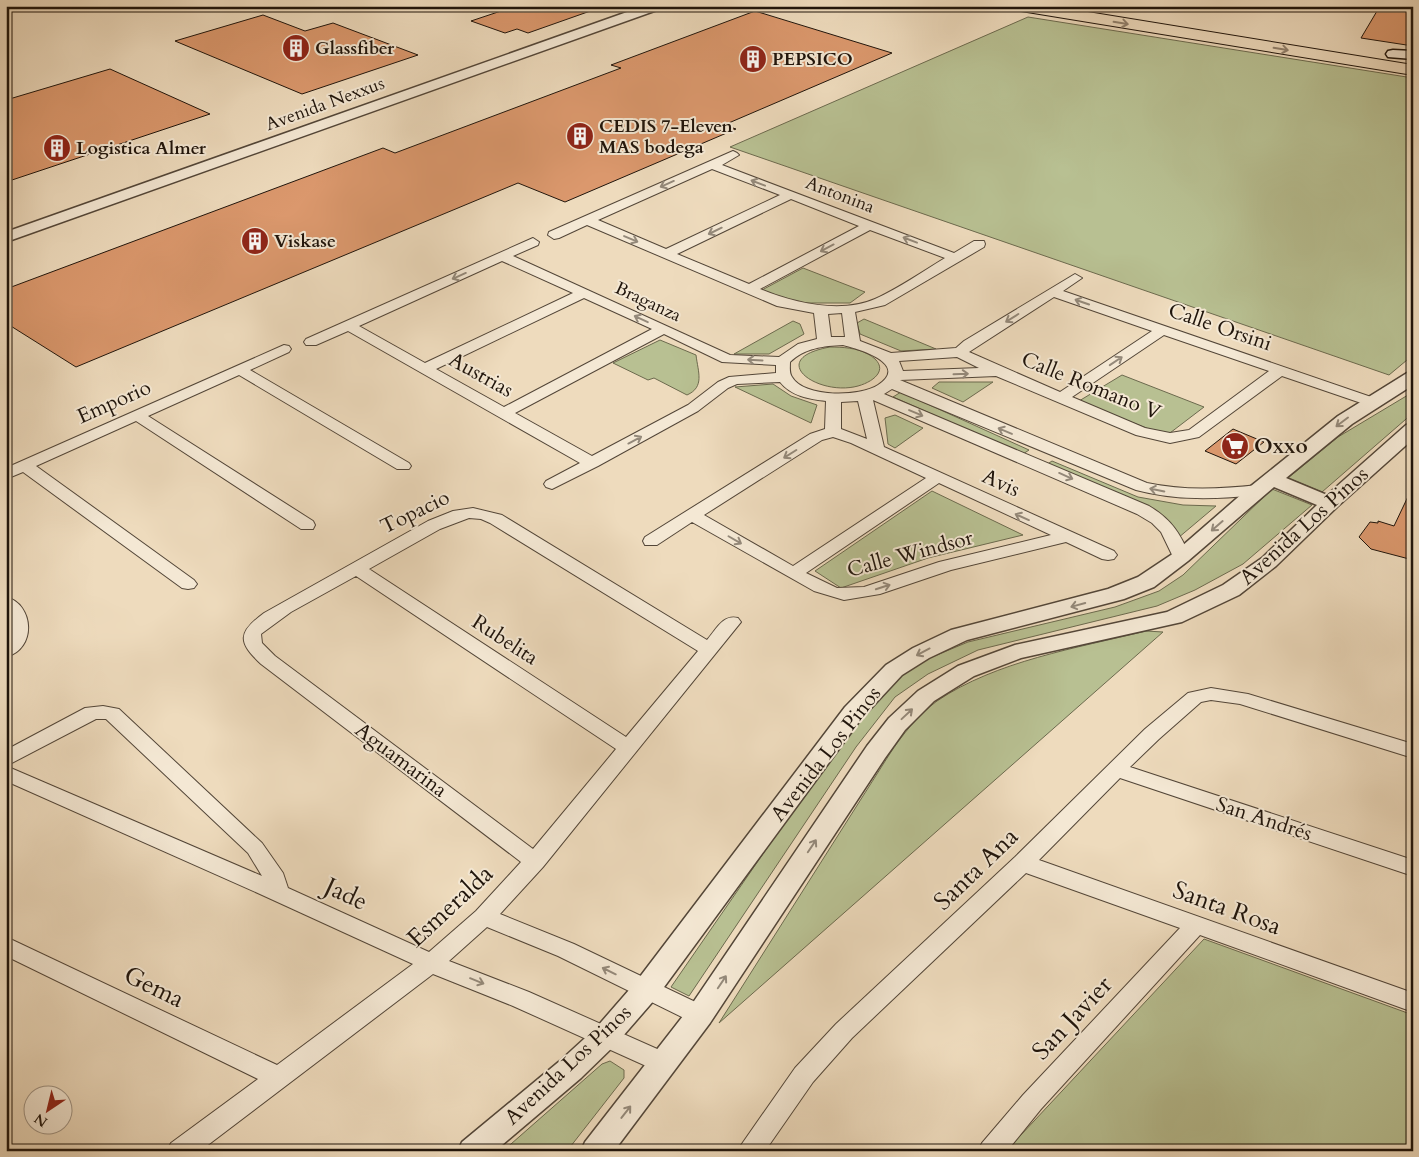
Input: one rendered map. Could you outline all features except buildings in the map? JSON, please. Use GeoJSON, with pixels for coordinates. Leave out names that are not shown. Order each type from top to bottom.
{"type":"FeatureCollection","features":[{"type":"Feature","properties":{"kind":"main road"},"geometry":{"type":"LineString","coordinates":[[1021,6],[1413,70]]}},
{"type":"Feature","properties":{"kind":"main road"},"geometry":{"type":"LineString","coordinates":[[1099,6],[1413,56]]}},
{"type":"Feature","properties":{"kind":"street"},"geometry":{"type":"LineString","coordinates":[[617,20],[627,9],[635,6]]}},
{"type":"Feature","properties":{"kind":"street","name":"Avenida Nexxus"},"geometry":{"type":"LineString","coordinates":[[6,237],[656,6]]}},
{"type":"Feature","properties":{"kind":"street"},"geometry":{"type":"LineString","coordinates":[[554,234],[733,155]]}},
{"type":"Feature","properties":{"kind":"street","name":"Antonina"},"geometry":{"type":"LineString","coordinates":[[712,165],[956,258]]}},
{"type":"Feature","properties":{"kind":"street"},"geometry":{"type":"LineString","coordinates":[[666,254],[790,195]]}},
{"type":"Feature","properties":{"kind":"street"},"geometry":{"type":"LineString","coordinates":[[586,220],[782,303],[821,310],[861,308],[880,302],[980,244]]}},
{"type":"Feature","properties":{"kind":"street"},"geometry":{"type":"LineString","coordinates":[[749,290],[870,225]]}},
{"type":"Feature","properties":{"kind":"street"},"geometry":{"type":"LineString","coordinates":[[310,342],[533,242]]}},
{"type":"Feature","properties":{"kind":"street","name":"Braganza"},"geometry":{"type":"LineString","coordinates":[[503,256],[727,358],[782,361]]}},
{"type":"Feature","properties":{"kind":"street"},"geometry":{"type":"LineString","coordinates":[[889,358],[960,352],[969,344],[1075,278]]}},
{"type":"Feature","properties":{"kind":"street","name":"Calle Orsini"},"geometry":{"type":"LineString","coordinates":[[1054,292],[1372,402]]}},
{"type":"Feature","properties":{"kind":"street"},"geometry":{"type":"LineString","coordinates":[[426,368],[584,293]]}},
{"type":"Feature","properties":{"kind":"street"},"geometry":{"type":"LineString","coordinates":[[848,309],[853,342]]}},
{"type":"Feature","properties":{"kind":"street"},"geometry":{"type":"LineString","coordinates":[[821,310],[824,342]]}},
{"type":"Feature","properties":{"kind":"street","name":"Austrias"},"geometry":{"type":"LineString","coordinates":[[348,325],[592,462]]}},
{"type":"Feature","properties":{"kind":"street"},"geometry":{"type":"LineString","coordinates":[[505,412],[663,329]]}},
{"type":"Feature","properties":{"kind":"street"},"geometry":{"type":"LineString","coordinates":[[1061,398],[1162,330]]}},
{"type":"Feature","properties":{"kind":"street"},"geometry":{"type":"LineString","coordinates":[[893,380],[895,367],[889,358],[880,351],[853,342],[824,342],[805,345],[791,352],[782,361],[784,377],[791,385],[803,391],[834,398],[868,395],[883,389],[893,380],[998,372]]}},
{"type":"Feature","properties":{"kind":"street","name":"Emporio"},"geometry":{"type":"LineString","coordinates":[[6,474],[284,349]]}},
{"type":"Feature","properties":{"kind":"street","name":"Calle Romano V"},"geometry":{"type":"LineString","coordinates":[[960,352],[966,357],[998,372],[1141,432],[1154,436],[1182,438],[1208,426],[1279,370]]}},
{"type":"Feature","properties":{"kind":"street"},"geometry":{"type":"LineString","coordinates":[[239,369],[403,466]]}},
{"type":"Feature","properties":{"kind":"street"},"geometry":{"type":"LineString","coordinates":[[552,484],[693,408],[723,385],[734,380],[784,377]]}},
{"type":"Feature","properties":{"kind":"street","name":"Avenida Los Pinos"},"geometry":{"type":"LineString","coordinates":[[473,1151],[558,1080],[606,1036],[646,990],[853,713],[889,674],[914,657],[959,635],[1074,606],[1131,589],[1151,578],[1181,557],[1265,484],[1345,420],[1413,377]]}},
{"type":"Feature","properties":{"kind":"street"},"geometry":{"type":"LineString","coordinates":[[893,380],[1053,452],[1127,482],[1156,490],[1197,494],[1265,484],[1330,503]]}},
{"type":"Feature","properties":{"kind":"street"},"geometry":{"type":"LineString","coordinates":[[868,395],[877,449]]}},
{"type":"Feature","properties":{"kind":"street"},"geometry":{"type":"LineString","coordinates":[[868,395],[1037,464],[1143,510],[1158,519],[1170,530],[1181,557]]}},
{"type":"Feature","properties":{"kind":"street"},"geometry":{"type":"LineString","coordinates":[[651,541],[816,437],[833,432],[834,398]]}},
{"type":"Feature","properties":{"kind":"street"},"geometry":{"type":"LineString","coordinates":[[136,415],[306,525]]}},
{"type":"Feature","properties":{"kind":"street","name":"Avenida Los Pinos"},"geometry":{"type":"LineString","coordinates":[[596,1151],[700,1015],[876,752],[897,724],[926,696],[952,678],[1015,652],[1174,617],[1231,590],[1269,562],[1330,503],[1412,430]]}},
{"type":"Feature","properties":{"kind":"street","name":"Avis"},"geometry":{"type":"LineString","coordinates":[[833,432],[877,449],[936,478],[1108,555]]}},
{"type":"Feature","properties":{"kind":"street"},"geometry":{"type":"LineString","coordinates":[[1037,464],[1053,452]]}},
{"type":"Feature","properties":{"kind":"street"},"geometry":{"type":"LineString","coordinates":[[26,466],[188,584]]}},
{"type":"Feature","properties":{"kind":"street"},"geometry":{"type":"LineString","coordinates":[[794,573],[936,478]]}},
{"type":"Feature","properties":{"kind":"street","name":"Topacio"},"geometry":{"type":"LineString","coordinates":[[268,660],[256,649],[251,640],[252,633],[260,625],[448,518],[460,514],[479,513],[496,519],[708,649]]}},
{"type":"Feature","properties":{"kind":"street","name":"Calle Windsor"},"geometry":{"type":"LineString","coordinates":[[693,516],[830,593],[841,595],[858,594],[929,571],[1066,537]]}},
{"type":"Feature","properties":{"kind":"street","name":"Rubelita"},"geometry":{"type":"LineString","coordinates":[[357,569],[628,748]]}},
{"type":"Feature","properties":{"kind":"street"},"geometry":{"type":"LineString","coordinates":[[6,602],[19,619],[21,631],[16,643],[6,651]]}},
{"type":"Feature","properties":{"kind":"street","name":"Esmeralda"},"geometry":{"type":"LineString","coordinates":[[180,1151],[432,963],[484,917],[535,861],[732,622]]}},
{"type":"Feature","properties":{"kind":"street","name":"Aguamarina"},"geometry":{"type":"LineString","coordinates":[[268,660],[535,861]]}},
{"type":"Feature","properties":{"kind":"street","name":"Santa Ana"},"geometry":{"type":"LineString","coordinates":[[750,1151],[804,1075],[844,1031],[1023,863],[1152,734],[1195,697],[1224,694],[1276,708],[1413,752]]}},
{"type":"Feature","properties":{"kind":"street"},"geometry":{"type":"LineString","coordinates":[[6,759],[92,713],[103,712],[112,714],[255,848],[275,879],[278,893]]}},
{"type":"Feature","properties":{"kind":"street","name":"San Andrés"},"geometry":{"type":"LineString","coordinates":[[1116,770],[1413,868]]}},
{"type":"Feature","properties":{"kind":"street","name":"Jade"},"geometry":{"type":"LineString","coordinates":[[6,773],[432,963],[606,1036],[664,1063]]}},
{"type":"Feature","properties":{"kind":"street","name":"Santa Rosa"},"geometry":{"type":"LineString","coordinates":[[1023,863],[1195,926],[1413,1002]]}},
{"type":"Feature","properties":{"kind":"street"},"geometry":{"type":"LineString","coordinates":[[484,917],[566,950],[700,1015]]}},
{"type":"Feature","properties":{"kind":"street","name":"San Javier"},"geometry":{"type":"LineString","coordinates":[[991,1151],[1032,1102],[1195,926]]}},
{"type":"Feature","properties":{"kind":"street","name":"Gema"},"geometry":{"type":"LineString","coordinates":[[6,946],[278,1077]]}},
{"type":"Feature","properties":{"kind":"green space"},"geometry":{"type":"Polygon","coordinates":[[[1028,17],[1413,78],[1413,355],[1389,375],[730,147],[1028,17]]]}},
{"type":"Feature","properties":{"kind":"green space"},"geometry":{"type":"Polygon","coordinates":[[[803,268],[865,292],[850,303],[792,303],[762,290],[803,268]]]}},
{"type":"Feature","properties":{"kind":"green space"},"geometry":{"type":"Polygon","coordinates":[[[864,319],[936,349],[901,351],[860,334],[857,323],[864,319]]]}},
{"type":"Feature","properties":{"kind":"green space"},"geometry":{"type":"Polygon","coordinates":[[[793,321],[800,324],[804,334],[769,354],[734,354],[793,321]]]}},
{"type":"Feature","properties":{"kind":"green space"},"geometry":{"type":"Polygon","coordinates":[[[660,340],[696,355],[699,378],[693,392],[687,395],[654,378],[648,380],[613,363],[660,340]]]}},
{"type":"Feature","properties":{"kind":"green space"},"geometry":{"type":"Polygon","coordinates":[[[830,347],[859,350],[875,359],[880,369],[870,381],[858,386],[843,388],[814,382],[804,375],[799,368],[801,360],[811,353],[830,347]]]}},
{"type":"Feature","properties":{"kind":"green space"},"geometry":{"type":"Polygon","coordinates":[[[1122,375],[1204,407],[1166,436],[1079,401],[1122,375]]]}},
{"type":"Feature","properties":{"kind":"green space"},"geometry":{"type":"Polygon","coordinates":[[[939,382],[993,382],[963,402],[932,388],[939,382]]]}},
{"type":"Feature","properties":{"kind":"green space"},"geometry":{"type":"Polygon","coordinates":[[[773,384],[791,396],[817,405],[811,423],[735,387],[773,384]]]}},
{"type":"Feature","properties":{"kind":"green space"},"geometry":{"type":"Polygon","coordinates":[[[901,392],[1029,450],[1023,454],[893,397],[901,392]]]}},
{"type":"Feature","properties":{"kind":"green space"},"geometry":{"type":"Polygon","coordinates":[[[1413,392],[1413,413],[1322,492],[1288,478],[1338,437],[1413,392]]]}},
{"type":"Feature","properties":{"kind":"green space"},"geometry":{"type":"Polygon","coordinates":[[[895,415],[923,428],[895,448],[888,444],[885,418],[895,415]]]}},
{"type":"Feature","properties":{"kind":"green space"},"geometry":{"type":"Polygon","coordinates":[[[1052,461],[1138,497],[1183,505],[1216,506],[1178,538],[1170,523],[1046,465],[1052,461]]]}},
{"type":"Feature","properties":{"kind":"green space"},"geometry":{"type":"Polygon","coordinates":[[[1272,489],[1312,505],[1243,564],[1195,590],[1157,606],[978,650],[928,674],[895,697],[856,747],[689,996],[671,987],[843,738],[886,687],[920,662],[968,642],[1115,607],[1159,591],[1183,575],[1272,489]]]}},
{"type":"Feature","properties":{"kind":"green space"},"geometry":{"type":"Polygon","coordinates":[[[932,491],[1023,535],[928,558],[841,588],[815,571],[932,491]]]}},
{"type":"Feature","properties":{"kind":"green space"},"geometry":{"type":"Polygon","coordinates":[[[1146,631],[1163,632],[719,1023],[889,755],[923,713],[937,701],[960,687],[1011,666],[1065,650],[1146,631]]]}},
{"type":"Feature","properties":{"kind":"green space"},"geometry":{"type":"Polygon","coordinates":[[[1204,939],[1413,1015],[1413,1151],[1006,1151],[1204,939]]]}},
{"type":"Feature","properties":{"kind":"green space"},"geometry":{"type":"Polygon","coordinates":[[[610,1061],[624,1070],[624,1078],[567,1151],[503,1151],[602,1064],[610,1061]]]}},
{"type":"Feature","properties":{"kind":"place","name":"Glassfiber"},"geometry":{"type":"Point","coordinates":[296,48]}},
{"type":"Feature","properties":{"kind":"place","name":"PEPSICO"},"geometry":{"type":"Point","coordinates":[753,59]}},
{"type":"Feature","properties":{"kind":"place","name":"CEDIS 7-Eleven MAS bodega"},"geometry":{"type":"Point","coordinates":[580,136]}},
{"type":"Feature","properties":{"kind":"place","name":"Logistica Almer"},"geometry":{"type":"Point","coordinates":[57,148]}},
{"type":"Feature","properties":{"kind":"place","name":"Viskase"},"geometry":{"type":"Point","coordinates":[255,241]}},
{"type":"Feature","properties":{"kind":"place","name":"Oxxo"},"geometry":{"type":"Point","coordinates":[1235,446]}}]}
